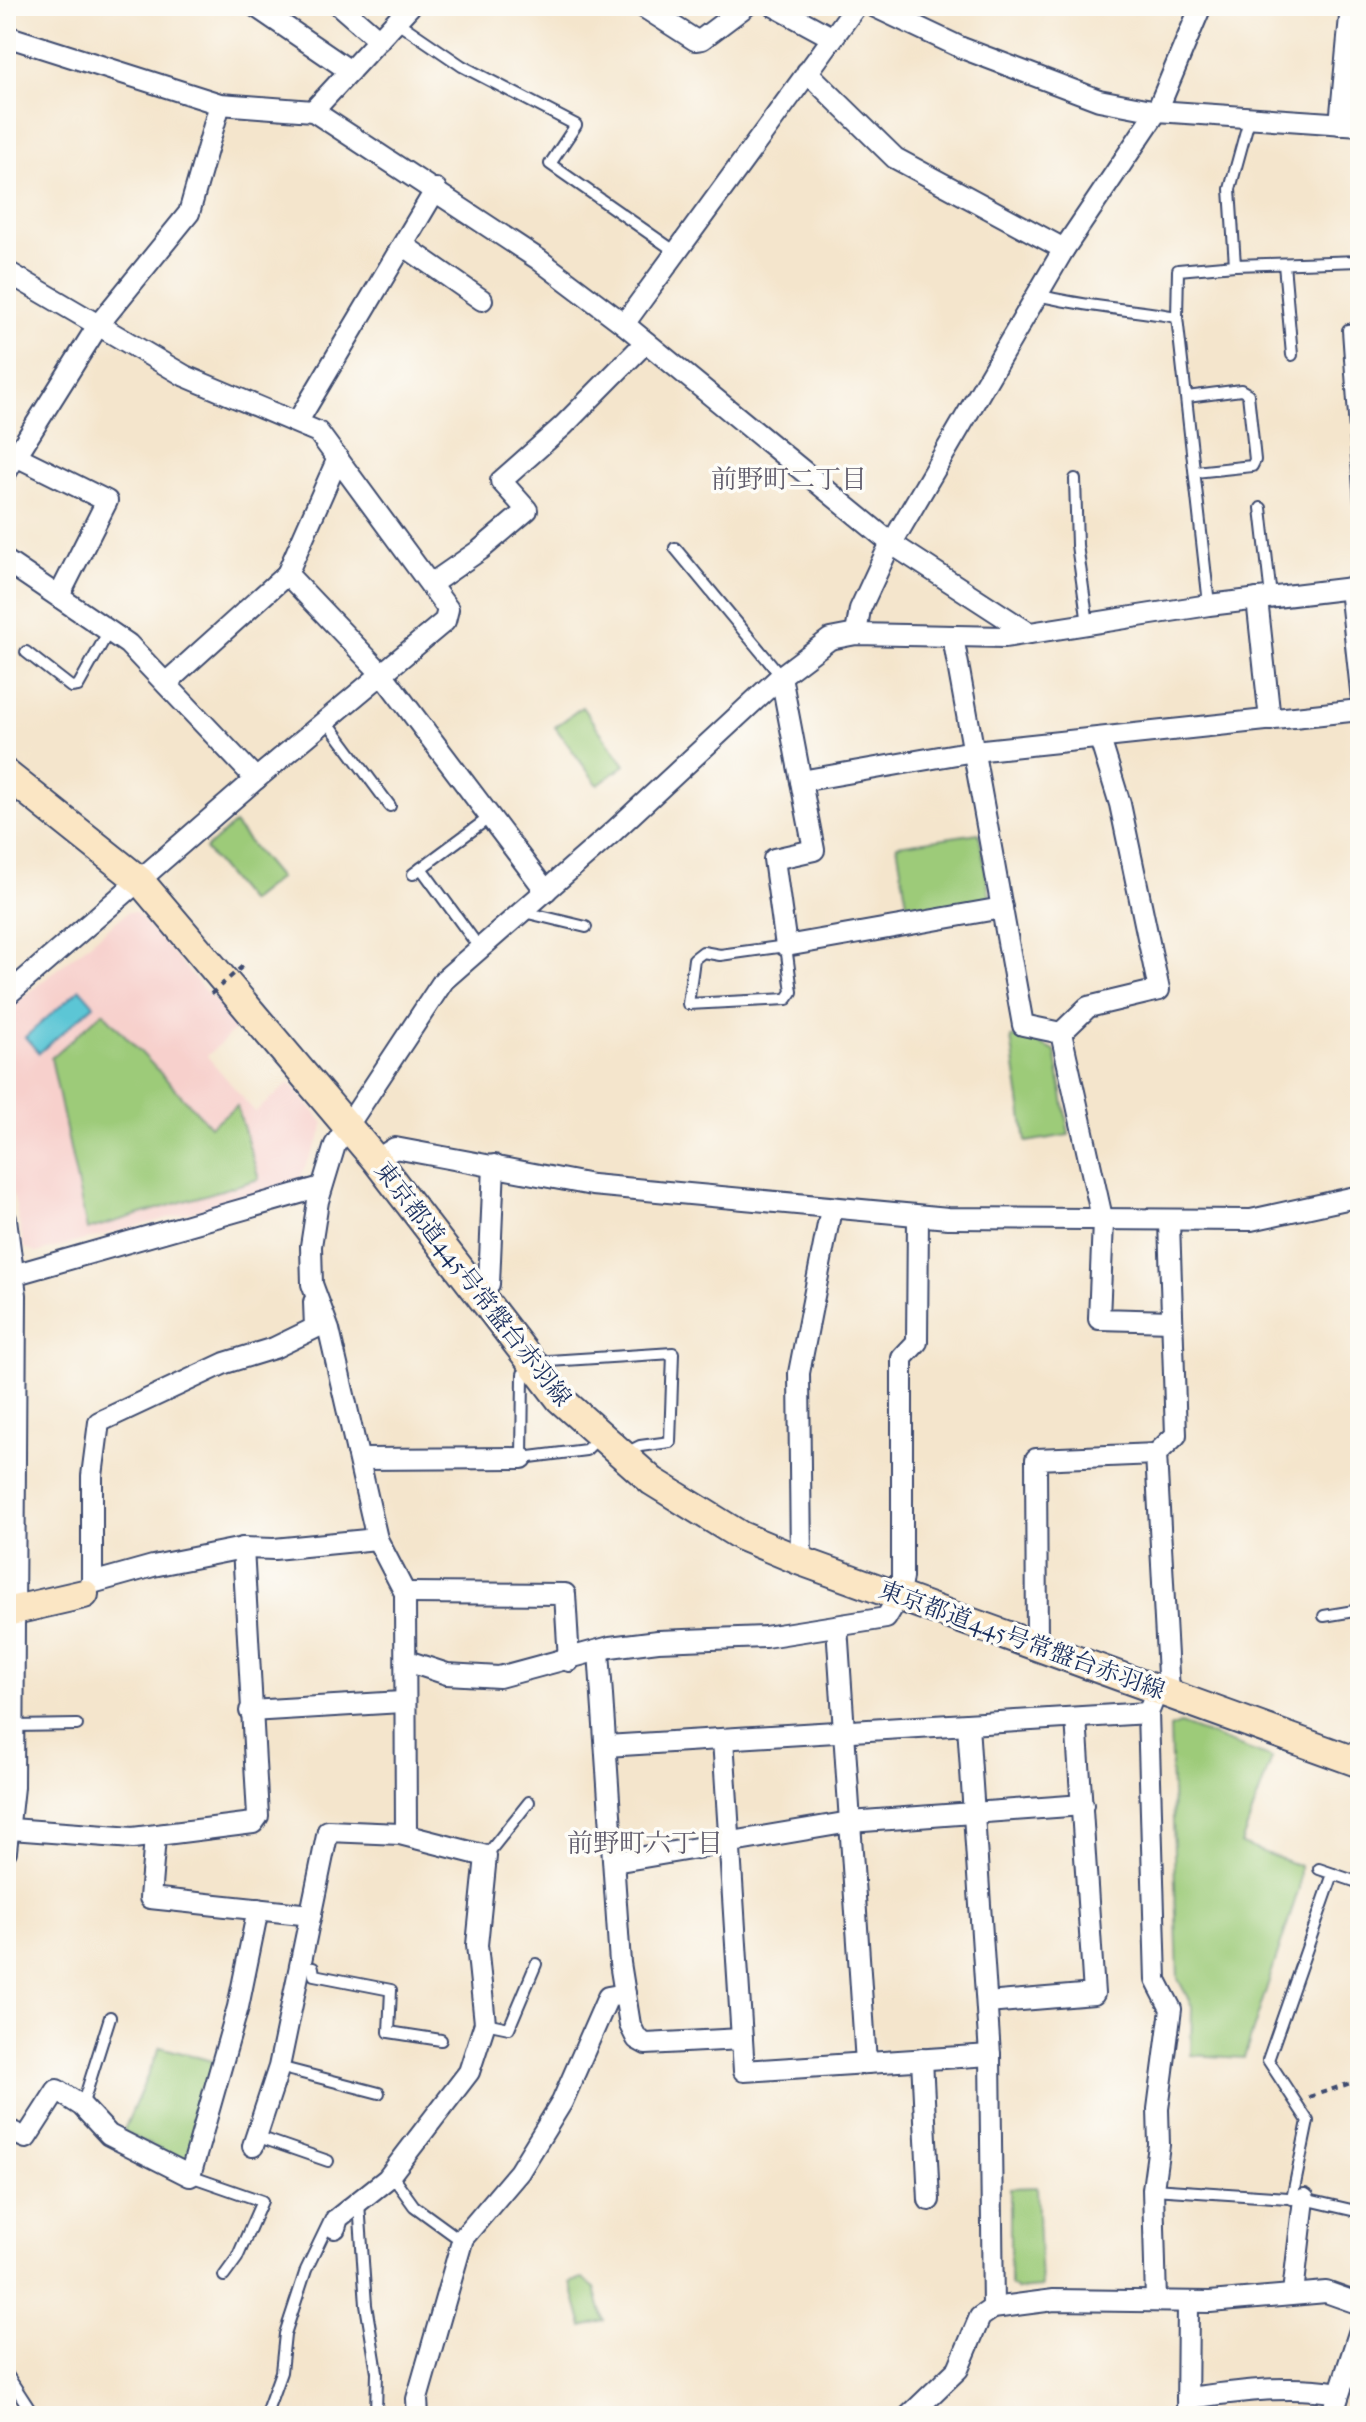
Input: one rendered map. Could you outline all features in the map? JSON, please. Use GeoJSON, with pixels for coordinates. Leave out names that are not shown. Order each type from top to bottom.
{"type":"FeatureCollection","features":[{"type":"Feature","properties":{"kind":"main road","name":"東京都道445号常盤台赤羽線"},"geometry":{"type":"LineString","coordinates":[[6,774],[140,881],[376,1160],[560,1399],[620,1456],[695,1510],[741,1536],[801,1561],[1037,1645],[1158,1698],[1360,1763]]}},
{"type":"Feature","properties":{"kind":"main road"},"geometry":{"type":"LineString","coordinates":[[10,1611],[88,1589]]}},
{"type":"Feature","properties":{"kind":"street"},"geometry":{"type":"LineString","coordinates":[[255,6],[350,71]]}},
{"type":"Feature","properties":{"kind":"street"},"geometry":{"type":"LineString","coordinates":[[642,6],[695,40],[702,39],[746,6]]}},
{"type":"Feature","properties":{"kind":"street"},"geometry":{"type":"LineString","coordinates":[[774,6],[833,38]]}},
{"type":"Feature","properties":{"kind":"street"},"geometry":{"type":"LineString","coordinates":[[624,324],[856,6]]}},
{"type":"Feature","properties":{"kind":"street"},"geometry":{"type":"LineString","coordinates":[[873,6],[962,48],[1079,94],[1157,111],[1350,124],[1351,6]]}},
{"type":"Feature","properties":{"kind":"street"},"geometry":{"type":"LineString","coordinates":[[856,634],[860,609],[892,544],[1064,249],[1157,111],[1201,6]]}},
{"type":"Feature","properties":{"kind":"street"},"geometry":{"type":"LineString","coordinates":[[343,7],[379,40]]}},
{"type":"Feature","properties":{"kind":"street"},"geometry":{"type":"LineString","coordinates":[[313,111],[403,14]]}},
{"type":"Feature","properties":{"kind":"street"},"geometry":{"type":"LineString","coordinates":[[6,36],[220,104],[313,111],[527,251],[624,324],[892,544],[1029,633]]}},
{"type":"Feature","properties":{"kind":"street"},"geometry":{"type":"LineString","coordinates":[[807,72],[895,158],[1064,249]]}},
{"type":"Feature","properties":{"kind":"street"},"geometry":{"type":"LineString","coordinates":[[59,596],[107,501],[11,464],[99,324],[189,213],[220,104]]}},
{"type":"Feature","properties":{"kind":"street"},"geometry":{"type":"LineString","coordinates":[[298,421],[436,189]]}},
{"type":"Feature","properties":{"kind":"street"},"geometry":{"type":"LineString","coordinates":[[403,245],[482,300]]}},
{"type":"Feature","properties":{"kind":"street"},"geometry":{"type":"LineString","coordinates":[[6,271],[185,376],[318,432],[448,609],[445,621],[256,779],[6,996]]}},
{"type":"Feature","properties":{"kind":"street"},"geometry":{"type":"LineString","coordinates":[[431,584],[480,550],[527,510],[501,481],[563,426],[646,342]]}},
{"type":"Feature","properties":{"kind":"street"},"geometry":{"type":"LineString","coordinates":[[166,683],[287,574],[338,458]]}},
{"type":"Feature","properties":{"kind":"street"},"geometry":{"type":"LineString","coordinates":[[6,561],[110,629],[166,683],[256,779]]}},
{"type":"Feature","properties":{"kind":"street"},"geometry":{"type":"LineString","coordinates":[[287,574],[383,675],[546,891]]}},
{"type":"Feature","properties":{"kind":"street"},"geometry":{"type":"LineString","coordinates":[[377,1539],[274,1549],[243,1548],[88,1589],[92,1476],[99,1422],[225,1363],[274,1348],[315,1328],[311,1246],[321,1187],[335,1145],[444,980],[524,912],[781,676],[830,639],[856,634],[992,638],[1209,604],[1352,588]]}},
{"type":"Feature","properties":{"kind":"street"},"geometry":{"type":"LineString","coordinates":[[1264,598],[1270,720]]}},
{"type":"Feature","properties":{"kind":"street"},"geometry":{"type":"LineString","coordinates":[[953,637],[1023,1025],[1061,1033]]}},
{"type":"Feature","properties":{"kind":"street"},"geometry":{"type":"LineString","coordinates":[[781,676],[814,850],[774,859],[786,946],[1002,908]]}},
{"type":"Feature","properties":{"kind":"street"},"geometry":{"type":"LineString","coordinates":[[801,781],[974,751],[1359,710]]}},
{"type":"Feature","properties":{"kind":"street"},"geometry":{"type":"LineString","coordinates":[[1061,1033],[1088,1007],[1159,990],[1120,804],[1100,739]]}},
{"type":"Feature","properties":{"kind":"street"},"geometry":{"type":"LineString","coordinates":[[1061,1033],[1103,1222],[1099,1319],[1172,1321]]}},
{"type":"Feature","properties":{"kind":"street"},"geometry":{"type":"LineString","coordinates":[[376,1160],[395,1148],[592,1185],[918,1216],[1103,1222],[1262,1218],[1360,1196]]}},
{"type":"Feature","properties":{"kind":"street"},"geometry":{"type":"LineString","coordinates":[[479,1293],[489,1284],[494,1165]]}},
{"type":"Feature","properties":{"kind":"street"},"geometry":{"type":"LineString","coordinates":[[10,1276],[321,1187]]}},
{"type":"Feature","properties":{"kind":"street"},"geometry":{"type":"LineString","coordinates":[[801,1561],[799,1373],[831,1209]]}},
{"type":"Feature","properties":{"kind":"street"},"geometry":{"type":"LineString","coordinates":[[407,1661],[473,1678],[518,1674],[599,1651],[658,1641],[765,1637],[886,1618],[899,1596],[902,1577],[902,1358],[917,1342],[918,1216]]}},
{"type":"Feature","properties":{"kind":"street"},"geometry":{"type":"LineString","coordinates":[[6,1219],[10,1276],[10,1611],[14,1726],[11,1829],[6,1851]]}},
{"type":"Feature","properties":{"kind":"street"},"geometry":{"type":"LineString","coordinates":[[1037,1645],[1036,1459],[1156,1454],[1176,1435],[1169,1222]]}},
{"type":"Feature","properties":{"kind":"street"},"geometry":{"type":"LineString","coordinates":[[312,1284],[329,1330],[377,1539],[405,1593],[407,1661],[402,1702],[406,1835]]}},
{"type":"Feature","properties":{"kind":"street"},"geometry":{"type":"LineString","coordinates":[[1156,1454],[1156,1980],[1171,2009],[1158,2109],[1153,2189],[1156,2301]]}},
{"type":"Feature","properties":{"kind":"street"},"geometry":{"type":"LineString","coordinates":[[361,1459],[522,1458]]}},
{"type":"Feature","properties":{"kind":"street"},"geometry":{"type":"LineString","coordinates":[[11,1829],[155,1837],[253,1823],[258,1816],[243,1548]]}},
{"type":"Feature","properties":{"kind":"street"},"geometry":{"type":"LineString","coordinates":[[405,1593],[565,1594],[569,1661]]}},
{"type":"Feature","properties":{"kind":"street"},"geometry":{"type":"LineString","coordinates":[[837,1626],[866,2063]]}},
{"type":"Feature","properties":{"kind":"street"},"geometry":{"type":"LineString","coordinates":[[599,1651],[614,1862],[630,2025],[637,2039],[646,2044],[742,2039]]}},
{"type":"Feature","properties":{"kind":"street"},"geometry":{"type":"LineString","coordinates":[[606,1746],[1076,1718],[1158,1698]]}},
{"type":"Feature","properties":{"kind":"street"},"geometry":{"type":"LineString","coordinates":[[250,1711],[402,1702]]}},
{"type":"Feature","properties":{"kind":"street"},"geometry":{"type":"LineString","coordinates":[[987,2003],[1094,1994],[1076,1718]]}},
{"type":"Feature","properties":{"kind":"street"},"geometry":{"type":"LineString","coordinates":[[968,1725],[990,2055],[993,2308]]}},
{"type":"Feature","properties":{"kind":"street"},"geometry":{"type":"LineString","coordinates":[[723,1739],[744,2071],[990,2055]]}},
{"type":"Feature","properties":{"kind":"street"},"geometry":{"type":"LineString","coordinates":[[614,1862],[850,1822],[1083,1805]]}},
{"type":"Feature","properties":{"kind":"street"},"geometry":{"type":"LineString","coordinates":[[254,2141],[279,2067],[328,1831],[406,1835],[486,1856],[477,1945],[485,2023],[474,2047],[469,2072],[391,2174],[336,2223]]}},
{"type":"Feature","properties":{"kind":"street"},"geometry":{"type":"LineString","coordinates":[[155,1837],[150,1898],[311,1915]]}},
{"type":"Feature","properties":{"kind":"street"},"geometry":{"type":"LineString","coordinates":[[6,2129],[26,2138],[57,2090],[82,2106],[109,2135],[190,2176],[238,2007],[258,1909]]}},
{"type":"Feature","properties":{"kind":"street"},"geometry":{"type":"LineString","coordinates":[[418,2416],[417,2399],[462,2241],[519,2172],[562,2102],[608,1997],[625,1994]]}},
{"type":"Feature","properties":{"kind":"street"},"geometry":{"type":"LineString","coordinates":[[922,2059],[929,2200]]}},
{"type":"Feature","properties":{"kind":"street"},"geometry":{"type":"LineString","coordinates":[[1293,2293],[1298,2199]]}},
{"type":"Feature","properties":{"kind":"street"},"geometry":{"type":"LineString","coordinates":[[909,2416],[958,2369],[980,2317],[993,2308],[1054,2300],[1188,2303],[1326,2292],[1360,2304]]}},
{"type":"Feature","properties":{"kind":"street"},"geometry":{"type":"LineString","coordinates":[[1188,2303],[1187,2407],[1274,2387],[1301,2387],[1339,2393]]}},
{"type":"Feature","properties":{"kind":"street"},"geometry":{"type":"LineString","coordinates":[[1332,2416],[1360,2330]]}},
{"type":"Feature","properties":{"kind":"lane"},"geometry":{"type":"LineString","coordinates":[[403,14],[462,66],[576,125],[550,164],[676,252]]}},
{"type":"Feature","properties":{"kind":"lane"},"geometry":{"type":"LineString","coordinates":[[1235,265],[1230,189],[1250,116]]}},
{"type":"Feature","properties":{"kind":"lane"},"geometry":{"type":"LineString","coordinates":[[1209,604],[1177,317],[1178,270],[1360,261]]}},
{"type":"Feature","properties":{"kind":"lane"},"geometry":{"type":"LineString","coordinates":[[1284,264],[1292,355]]}},
{"type":"Feature","properties":{"kind":"lane"},"geometry":{"type":"LineString","coordinates":[[1038,295],[1076,305],[1123,307],[1177,317]]}},
{"type":"Feature","properties":{"kind":"lane"},"geometry":{"type":"LineString","coordinates":[[1360,328],[1348,330],[1360,503]]}},
{"type":"Feature","properties":{"kind":"lane"},"geometry":{"type":"LineString","coordinates":[[1187,397],[1241,390],[1248,394],[1255,460],[1252,466],[1195,472]]}},
{"type":"Feature","properties":{"kind":"lane"},"geometry":{"type":"LineString","coordinates":[[1075,479],[1077,545],[1088,624]]}},
{"type":"Feature","properties":{"kind":"lane"},"geometry":{"type":"LineString","coordinates":[[1261,508],[1264,598]]}},
{"type":"Feature","properties":{"kind":"lane"},"geometry":{"type":"LineString","coordinates":[[675,548],[781,676]]}},
{"type":"Feature","properties":{"kind":"lane"},"geometry":{"type":"LineString","coordinates":[[1352,588],[1359,710]]}},
{"type":"Feature","properties":{"kind":"lane"},"geometry":{"type":"LineString","coordinates":[[26,652],[71,687],[78,686],[110,629]]}},
{"type":"Feature","properties":{"kind":"lane"},"geometry":{"type":"LineString","coordinates":[[326,720],[390,806]]}},
{"type":"Feature","properties":{"kind":"lane"},"geometry":{"type":"LineString","coordinates":[[481,950],[417,871],[490,817]]}},
{"type":"Feature","properties":{"kind":"lane"},"geometry":{"type":"LineString","coordinates":[[524,912],[586,927]]}},
{"type":"Feature","properties":{"kind":"lane"},"geometry":{"type":"LineString","coordinates":[[786,946],[792,992],[787,999],[688,1004],[694,959],[703,952],[720,955],[786,946]]}},
{"type":"Feature","properties":{"kind":"lane"},"geometry":{"type":"LineString","coordinates":[[599,1437],[586,1450],[522,1458],[523,1374],[549,1361],[673,1353],[670,1442],[640,1446],[620,1456]]}},
{"type":"Feature","properties":{"kind":"lane"},"geometry":{"type":"LineString","coordinates":[[1324,1616],[1360,1610]]}},
{"type":"Feature","properties":{"kind":"lane"},"geometry":{"type":"LineString","coordinates":[[14,1726],[77,1725]]}},
{"type":"Feature","properties":{"kind":"lane"},"geometry":{"type":"LineString","coordinates":[[486,1856],[529,1802]]}},
{"type":"Feature","properties":{"kind":"lane"},"geometry":{"type":"LineString","coordinates":[[1319,1869],[1360,1883]]}},
{"type":"Feature","properties":{"kind":"lane"},"geometry":{"type":"LineString","coordinates":[[1298,2199],[1308,2121],[1268,2060],[1333,1874]]}},
{"type":"Feature","properties":{"kind":"lane"},"geometry":{"type":"LineString","coordinates":[[485,2023],[509,2028],[536,1964]]}},
{"type":"Feature","properties":{"kind":"lane"},"geometry":{"type":"LineString","coordinates":[[300,1966],[313,1968],[314,1975],[391,1990],[389,2032],[441,2040]]}},
{"type":"Feature","properties":{"kind":"lane"},"geometry":{"type":"LineString","coordinates":[[82,2106],[110,2017]]}},
{"type":"Feature","properties":{"kind":"lane"},"geometry":{"type":"LineString","coordinates":[[279,2067],[379,2093]]}},
{"type":"Feature","properties":{"kind":"lane"},"geometry":{"type":"LineString","coordinates":[[254,2141],[328,2161]]}},
{"type":"Feature","properties":{"kind":"lane"},"geometry":{"type":"LineString","coordinates":[[391,2174],[414,2206],[462,2241]]}},
{"type":"Feature","properties":{"kind":"lane"},"geometry":{"type":"LineString","coordinates":[[190,2176],[262,2201],[237,2258],[224,2276]]}},
{"type":"Feature","properties":{"kind":"lane"},"geometry":{"type":"LineString","coordinates":[[1153,2189],[1298,2199],[1360,2212]]}},
{"type":"Feature","properties":{"kind":"lane"},"geometry":{"type":"LineString","coordinates":[[359,2201],[366,2305],[377,2372],[376,2413],[386,2416]]}},
{"type":"Feature","properties":{"kind":"lane"},"geometry":{"type":"LineString","coordinates":[[265,2416],[281,2372],[285,2334],[306,2270],[330,2215],[336,2223]]}},
{"type":"Feature","properties":{"kind":"lane"},"geometry":{"type":"LineString","coordinates":[[6,2373],[34,2416]]}},
{"type":"Feature","properties":{"kind":"path"},"geometry":{"type":"LineString","coordinates":[[211,994],[244,965]]}},
{"type":"Feature","properties":{"kind":"path"},"geometry":{"type":"LineString","coordinates":[[1295,2101],[1360,2080]]}},
{"type":"Feature","properties":{"kind":"shaded area"},"geometry":{"type":"Polygon","coordinates":[[[128,912],[136,912],[215,1002],[220,998],[241,1024],[207,1056],[255,1112],[289,1083],[324,1123],[320,1138],[296,1184],[36,1253],[24,1247],[6,1159],[6,1011],[128,912]]]}},
{"type":"Feature","properties":{"kind":"green space"},"geometry":{"type":"Polygon","coordinates":[[[582,707],[625,765],[598,785],[555,727],[582,707]]]}},
{"type":"Feature","properties":{"kind":"green space"},"geometry":{"type":"Polygon","coordinates":[[[234,824],[279,878],[249,902],[205,849],[234,824]]]}},
{"type":"Feature","properties":{"kind":"green space"},"geometry":{"type":"Polygon","coordinates":[[[979,833],[990,897],[987,903],[909,915],[897,845],[979,833]]]}},
{"type":"Feature","properties":{"kind":"green space"},"geometry":{"type":"Polygon","coordinates":[[[103,1012],[210,1126],[237,1106],[259,1179],[87,1230],[51,1058],[103,1012]]]}},
{"type":"Feature","properties":{"kind":"green space"},"geometry":{"type":"Polygon","coordinates":[[[1021,1036],[1055,1051],[1069,1135],[1026,1142],[1011,1038],[1021,1036]]]}},
{"type":"Feature","properties":{"kind":"green space"},"geometry":{"type":"Polygon","coordinates":[[[1180,1724],[1272,1758],[1241,1844],[1300,1866],[1299,1888],[1244,2058],[1191,2055],[1192,2006],[1178,1979],[1170,1728],[1180,1724]]]}},
{"type":"Feature","properties":{"kind":"green space"},"geometry":{"type":"Polygon","coordinates":[[[160,2047],[216,2062],[185,2162],[123,2132],[160,2047]]]}},
{"type":"Feature","properties":{"kind":"green space"},"geometry":{"type":"Polygon","coordinates":[[[1037,2187],[1041,2288],[1017,2290],[1010,2285],[1010,2188],[1037,2187]]]}},
{"type":"Feature","properties":{"kind":"green space"},"geometry":{"type":"Polygon","coordinates":[[[583,2279],[595,2288],[604,2321],[583,2327],[571,2282],[583,2279]]]}},
{"type":"Feature","properties":{"kind":"water"},"geometry":{"type":"Polygon","coordinates":[[[80,989],[94,1005],[39,1053],[25,1037],[80,989]]]}},
{"type":"Feature","properties":{"kind":"district","name":"前野町二丁目"},"geometry":{"type":"Point","coordinates":[789,479]}},
{"type":"Feature","properties":{"kind":"district","name":"前野町六丁目"},"geometry":{"type":"Point","coordinates":[645,1843]}}]}
